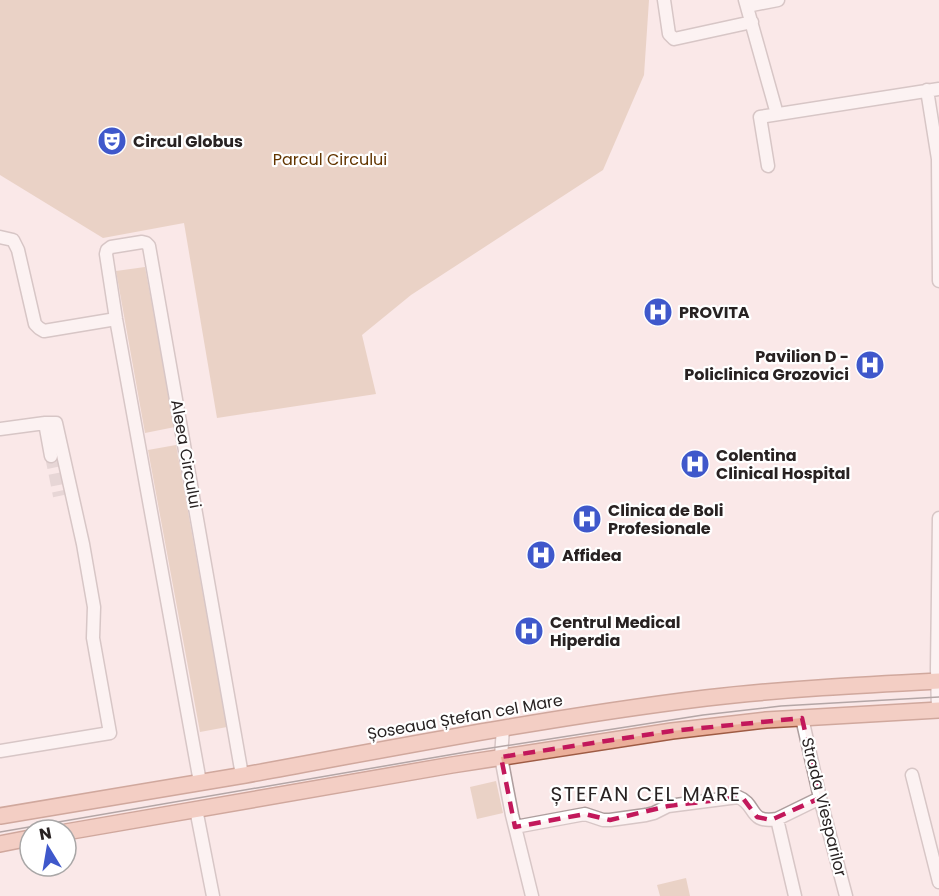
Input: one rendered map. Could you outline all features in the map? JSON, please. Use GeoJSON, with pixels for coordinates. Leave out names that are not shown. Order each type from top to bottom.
{"type":"FeatureCollection","features":[{"type":"Feature","properties":{"kind":"main road","name":"Șoseaua Ștefan cel Mare"},"geometry":{"type":"LineString","coordinates":[[0,816],[594,714],[809,688],[938,681]]}},
{"type":"Feature","properties":{"kind":"main road"},"geometry":{"type":"LineString","coordinates":[[78,830],[501,757],[695,728],[766,720],[939,710]]}},
{"type":"Feature","properties":{"kind":"main road"},"geometry":{"type":"LineString","coordinates":[[0,844],[18,840]]}},
{"type":"Feature","properties":{"kind":"street"},"geometry":{"type":"LineString","coordinates":[[664,0],[669,34],[674,39],[752,22]]}},
{"type":"Feature","properties":{"kind":"street"},"geometry":{"type":"LineString","coordinates":[[777,114],[746,3],[778,0]]}},
{"type":"Feature","properties":{"kind":"street"},"geometry":{"type":"LineString","coordinates":[[768,166],[760,117],[933,89],[938,159],[939,281]]}},
{"type":"Feature","properties":{"kind":"street"},"geometry":{"type":"LineString","coordinates":[[0,237],[13,240],[18,250],[33,318],[39,328],[44,331],[116,319]]}},
{"type":"Feature","properties":{"kind":"street","name":"Aleea Circului"},"geometry":{"type":"LineString","coordinates":[[200,782],[116,319],[106,254],[111,247],[142,242],[149,246],[242,775]]}},
{"type":"Feature","properties":{"kind":"street"},"geometry":{"type":"LineString","coordinates":[[45,423],[51,456]]}},
{"type":"Feature","properties":{"kind":"street"},"geometry":{"type":"LineString","coordinates":[[0,429],[56,423],[83,544],[94,607],[93,638],[110,733],[0,751]]}},
{"type":"Feature","properties":{"kind":"street"},"geometry":{"type":"LineString","coordinates":[[939,518],[939,710]]}},
{"type":"Feature","properties":{"kind":"street","name":"Strada Viesparilor"},"geometry":{"type":"LineString","coordinates":[[802,718],[846,896]]}},
{"type":"Feature","properties":{"kind":"street"},"geometry":{"type":"LineString","coordinates":[[503,728],[501,757],[532,896]]}},
{"type":"Feature","properties":{"kind":"street"},"geometry":{"type":"LineString","coordinates":[[912,775],[939,882]]}},
{"type":"Feature","properties":{"kind":"street"},"geometry":{"type":"LineString","coordinates":[[515,827],[585,814],[610,820],[646,815],[668,806],[738,797],[743,799],[757,817],[777,819],[820,798]]}},
{"type":"Feature","properties":{"kind":"street"},"geometry":{"type":"LineString","coordinates":[[196,809],[213,896]]}},
{"type":"Feature","properties":{"kind":"street"},"geometry":{"type":"LineString","coordinates":[[777,819],[795,896]]}},
{"type":"Feature","properties":{"kind":"highlighted area"},"geometry":{"type":"Polygon","coordinates":[[[802,718],[820,798],[771,820],[757,817],[742,797],[668,806],[610,820],[585,814],[515,827],[501,757],[672,731],[802,718]]]}},
{"type":"Feature","properties":{"kind":"green space","name":"Parcul Circului"},"geometry":{"type":"Polygon","coordinates":[[[0,0],[649,0],[644,75],[603,170],[411,295],[362,335],[376,394],[217,418],[184,223],[103,238],[0,175],[0,0]]]}},
{"type":"Feature","properties":{"kind":"green space"},"geometry":{"type":"Polygon","coordinates":[[[145,267],[175,427],[145,433],[116,271],[145,267]]]}},
{"type":"Feature","properties":{"kind":"green space"},"geometry":{"type":"Polygon","coordinates":[[[176,445],[227,727],[200,732],[148,450],[176,445]]]}},
{"type":"Feature","properties":{"kind":"green space"},"geometry":{"type":"Polygon","coordinates":[[[496,781],[503,813],[477,819],[470,787],[496,781]]]}},
{"type":"Feature","properties":{"kind":"green space"},"geometry":{"type":"Polygon","coordinates":[[[686,878],[690,896],[660,896],[657,885],[686,878]]]}},
{"type":"Feature","properties":{"kind":"tunnel"},"geometry":{"type":"LineString","coordinates":[[51,456],[59,496]]}},
{"type":"Feature","properties":{"kind":"tram line"},"geometry":{"type":"LineString","coordinates":[[0,832],[472,751],[703,715],[781,706],[939,697]]}},
{"type":"Feature","properties":{"kind":"place","name":"Circul Globus"},"geometry":{"type":"Point","coordinates":[112,141]}},
{"type":"Feature","properties":{"kind":"place","name":"PROVITA"},"geometry":{"type":"Point","coordinates":[658,312]}},
{"type":"Feature","properties":{"kind":"place","name":"Pavilion D - Policlinica Grozovici"},"geometry":{"type":"Point","coordinates":[870,365]}},
{"type":"Feature","properties":{"kind":"place","name":"Colentina Clinical Hospital"},"geometry":{"type":"Point","coordinates":[695,464]}},
{"type":"Feature","properties":{"kind":"place","name":"Clinica de Boli Profesionale"},"geometry":{"type":"Point","coordinates":[587,519]}},
{"type":"Feature","properties":{"kind":"place","name":"Affidea"},"geometry":{"type":"Point","coordinates":[541,555]}},
{"type":"Feature","properties":{"kind":"place","name":"Centrul Medical Hiperdia"},"geometry":{"type":"Point","coordinates":[529,631]}},
{"type":"Feature","properties":{"kind":"district","name":"ȘTEFAN CEL MARE"},"geometry":{"type":"Point","coordinates":[646,794]}}]}
